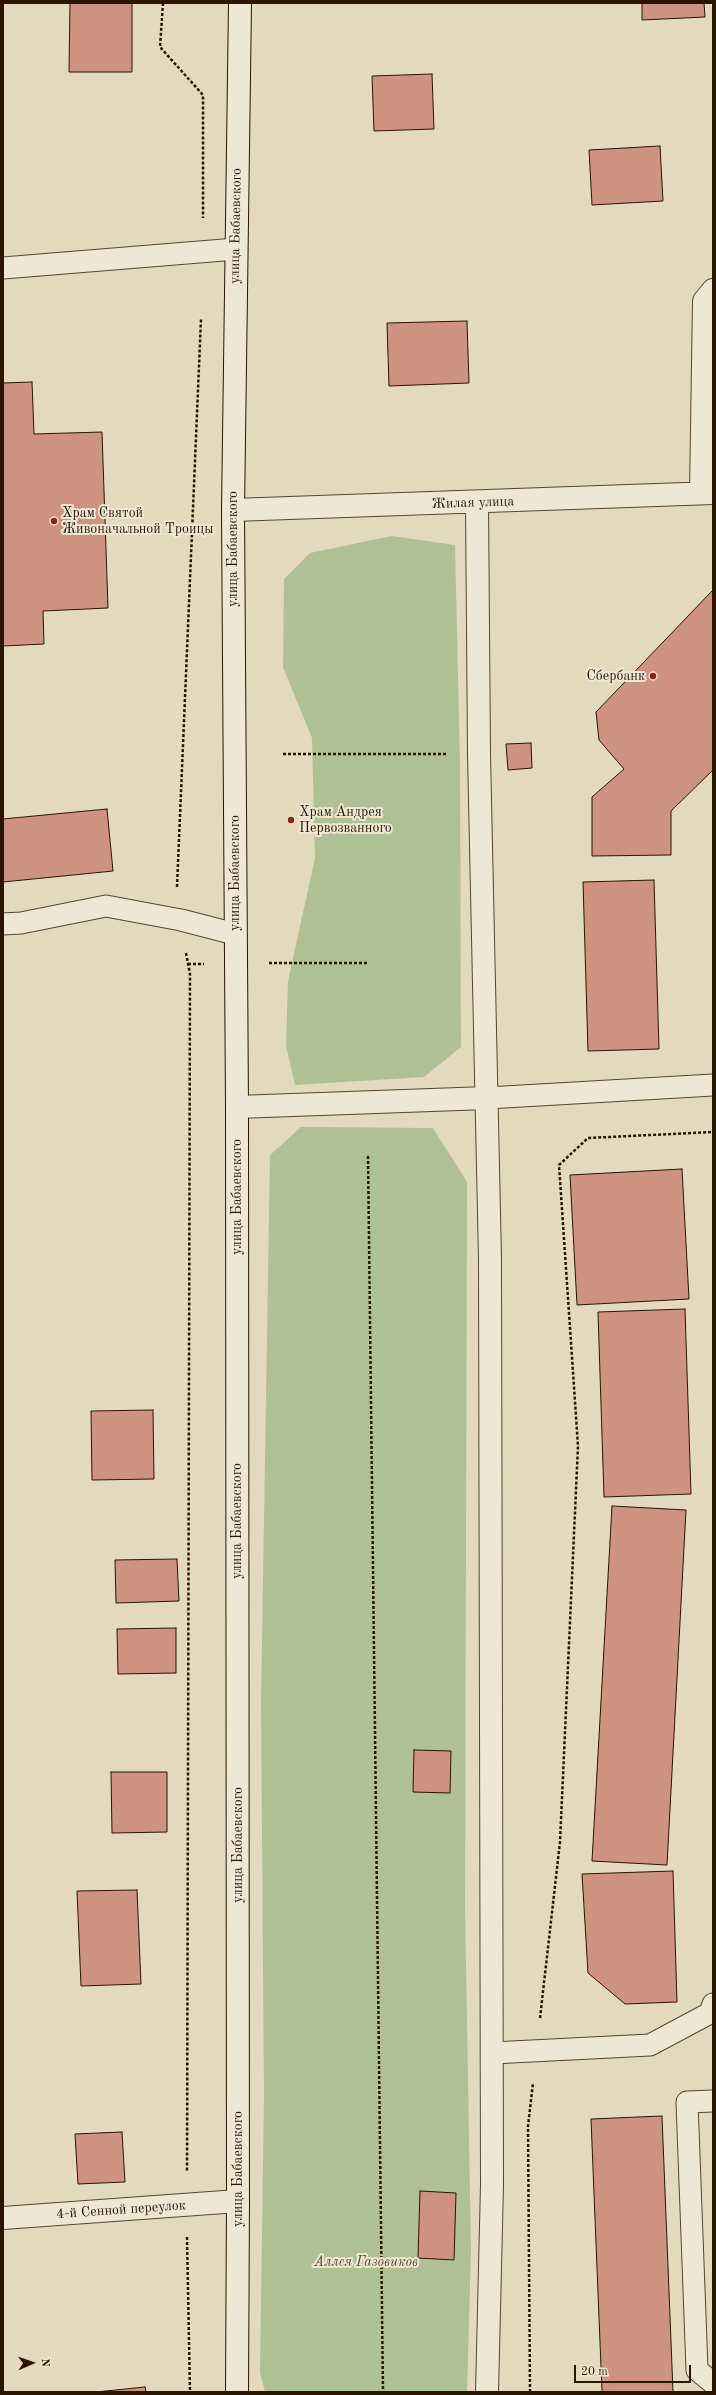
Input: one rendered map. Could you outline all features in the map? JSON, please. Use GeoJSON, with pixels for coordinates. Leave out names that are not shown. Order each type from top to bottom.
{"type":"FeatureCollection","features":[{"type":"Feature","properties":{"kind":"street","name":"улица Бабаевского"},"geometry":{"type":"LineString","coordinates":[[237,2392],[237,1107],[233,510],[240,3]]}},
{"type":"Feature","properties":{"kind":"street"},"geometry":{"type":"LineString","coordinates":[[707,493],[704,301],[713,290]]}},
{"type":"Feature","properties":{"kind":"street","name":"Жилая улица"},"geometry":{"type":"LineString","coordinates":[[233,510],[478,503],[707,493]]}},
{"type":"Feature","properties":{"kind":"street"},"geometry":{"type":"LineString","coordinates":[[478,503],[479,754],[490,1283],[492,2185],[487,2392]]}},
{"type":"Feature","properties":{"kind":"street"},"geometry":{"type":"LineString","coordinates":[[237,1107],[486,1098]]}},
{"type":"Feature","properties":{"kind":"street","name":"4-й Сенной переулок"},"geometry":{"type":"LineString","coordinates":[[3,2218],[238,2201]]}},
{"type":"Feature","properties":{"kind":"lane"},"geometry":{"type":"LineString","coordinates":[[3,268],[236,249]]}},
{"type":"Feature","properties":{"kind":"lane"},"geometry":{"type":"LineString","coordinates":[[3,924],[21,923],[106,906],[181,920],[235,934]]}},
{"type":"Feature","properties":{"kind":"lane"},"geometry":{"type":"LineString","coordinates":[[486,1098],[713,1085]]}},
{"type":"Feature","properties":{"kind":"lane"},"geometry":{"type":"LineString","coordinates":[[492,2052],[650,2045],[710,2013],[713,2004]]}},
{"type":"Feature","properties":{"kind":"lane"},"geometry":{"type":"LineString","coordinates":[[713,2102],[687,2102],[697,2370],[713,2383]]}},
{"type":"Feature","properties":{"kind":"path"},"geometry":{"type":"LineString","coordinates":[[163,3],[160,47],[203,95],[202,251]]}},
{"type":"Feature","properties":{"kind":"path"},"geometry":{"type":"LineString","coordinates":[[190,2392],[187,2205],[190,982],[177,893],[201,316]]}},
{"type":"Feature","properties":{"kind":"path"},"geometry":{"type":"LineString","coordinates":[[283,754],[479,754]]}},
{"type":"Feature","properties":{"kind":"path"},"geometry":{"type":"LineString","coordinates":[[188,964],[367,963]]}},
{"type":"Feature","properties":{"kind":"path"},"geometry":{"type":"LineString","coordinates":[[530,2392],[528,2126],[560,1842],[578,1446],[559,1165],[588,1138],[713,1132]]}},
{"type":"Feature","properties":{"kind":"path"},"geometry":{"type":"LineString","coordinates":[[368,1156],[383,2392]]}},
{"type":"Feature","properties":{"kind":"green space"},"geometry":{"type":"Polygon","coordinates":[[[392,536],[455,545],[460,765],[461,1047],[424,1077],[295,1085],[286,1046],[288,981],[315,858],[312,738],[283,667],[284,579],[310,553],[392,536]]]}},
{"type":"Feature","properties":{"kind":"green space","name":"Аллея Газовиков"},"geometry":{"type":"Polygon","coordinates":[[[301,1127],[433,1128],[467,1182],[465,1908],[471,2251],[467,2392],[265,2392],[260,2373],[264,2096],[261,1703],[270,1155],[301,1127]]]}},
{"type":"Feature","properties":{"kind":"building"},"geometry":{"type":"Polygon","coordinates":[[[70,3],[132,3],[132,72],[69,72],[70,3]]]}},
{"type":"Feature","properties":{"kind":"building"},"geometry":{"type":"Polygon","coordinates":[[[642,3],[704,3],[705,17],[642,20],[642,3]]]}},
{"type":"Feature","properties":{"kind":"building"},"geometry":{"type":"Polygon","coordinates":[[[432,74],[434,129],[374,131],[372,76],[432,74]]]}},
{"type":"Feature","properties":{"kind":"building"},"geometry":{"type":"Polygon","coordinates":[[[660,146],[663,201],[592,205],[589,150],[660,146]]]}},
{"type":"Feature","properties":{"kind":"building"},"geometry":{"type":"Polygon","coordinates":[[[467,321],[469,383],[389,386],[387,323],[467,321]]]}},
{"type":"Feature","properties":{"kind":"building","name":"Храм Святой Живоначальной Троицы"},"geometry":{"type":"Polygon","coordinates":[[[32,382],[34,434],[102,432],[108,608],[43,611],[44,644],[3,646],[3,383],[32,382]]]}},
{"type":"Feature","properties":{"kind":"building"},"geometry":{"type":"Polygon","coordinates":[[[713,590],[713,770],[671,811],[671,855],[592,856],[592,797],[624,769],[599,740],[596,712],[713,590]]]}},
{"type":"Feature","properties":{"kind":"building"},"geometry":{"type":"Polygon","coordinates":[[[531,743],[532,768],[508,770],[506,744],[531,743]]]}},
{"type":"Feature","properties":{"kind":"building"},"geometry":{"type":"Polygon","coordinates":[[[107,809],[113,871],[3,882],[3,819],[107,809]]]}},
{"type":"Feature","properties":{"kind":"building"},"geometry":{"type":"Polygon","coordinates":[[[654,880],[659,1049],[588,1051],[583,882],[654,880]]]}},
{"type":"Feature","properties":{"kind":"building"},"geometry":{"type":"Polygon","coordinates":[[[682,1169],[689,1299],[577,1305],[570,1175],[682,1169]]]}},
{"type":"Feature","properties":{"kind":"building"},"geometry":{"type":"Polygon","coordinates":[[[685,1309],[691,1494],[604,1497],[598,1312],[685,1309]]]}},
{"type":"Feature","properties":{"kind":"building"},"geometry":{"type":"Polygon","coordinates":[[[153,1410],[154,1479],[92,1480],[91,1411],[153,1410]]]}},
{"type":"Feature","properties":{"kind":"building"},"geometry":{"type":"Polygon","coordinates":[[[612,1506],[686,1510],[667,1865],[592,1861],[612,1506]]]}},
{"type":"Feature","properties":{"kind":"building"},"geometry":{"type":"Polygon","coordinates":[[[177,1559],[179,1601],[116,1603],[115,1560],[177,1559]]]}},
{"type":"Feature","properties":{"kind":"building"},"geometry":{"type":"Polygon","coordinates":[[[176,1628],[176,1673],[118,1674],[117,1629],[176,1628]]]}},
{"type":"Feature","properties":{"kind":"building"},"geometry":{"type":"Polygon","coordinates":[[[414,1750],[451,1751],[450,1793],[413,1792],[414,1750]]]}},
{"type":"Feature","properties":{"kind":"building"},"geometry":{"type":"Polygon","coordinates":[[[111,1772],[167,1772],[167,1832],[112,1833],[111,1772]]]}},
{"type":"Feature","properties":{"kind":"building"},"geometry":{"type":"Polygon","coordinates":[[[673,1871],[677,2002],[625,2004],[588,1973],[582,1874],[673,1871]]]}},
{"type":"Feature","properties":{"kind":"building"},"geometry":{"type":"Polygon","coordinates":[[[137,1890],[141,1984],[81,1986],[77,1891],[137,1890]]]}},
{"type":"Feature","properties":{"kind":"building"},"geometry":{"type":"Polygon","coordinates":[[[662,2116],[673,2392],[602,2392],[591,2119],[662,2116]]]}},
{"type":"Feature","properties":{"kind":"building"},"geometry":{"type":"Polygon","coordinates":[[[122,2132],[125,2182],[78,2184],[75,2134],[122,2132]]]}},
{"type":"Feature","properties":{"kind":"building"},"geometry":{"type":"Polygon","coordinates":[[[420,2191],[456,2193],[454,2260],[418,2258],[420,2191]]]}},
{"type":"Feature","properties":{"kind":"building"},"geometry":{"type":"Polygon","coordinates":[[[145,2387],[146,2392],[96,2392],[145,2387]]]}},
{"type":"Feature","properties":{"kind":"place","name":"Храм Святой Живоначальной Троицы"},"geometry":{"type":"Point","coordinates":[54,521]}},
{"type":"Feature","properties":{"kind":"place","name":"Сбербанк"},"geometry":{"type":"Point","coordinates":[653,676]}},
{"type":"Feature","properties":{"kind":"place","name":"Храм Андрея Первозванного"},"geometry":{"type":"Point","coordinates":[291,820]}}]}
